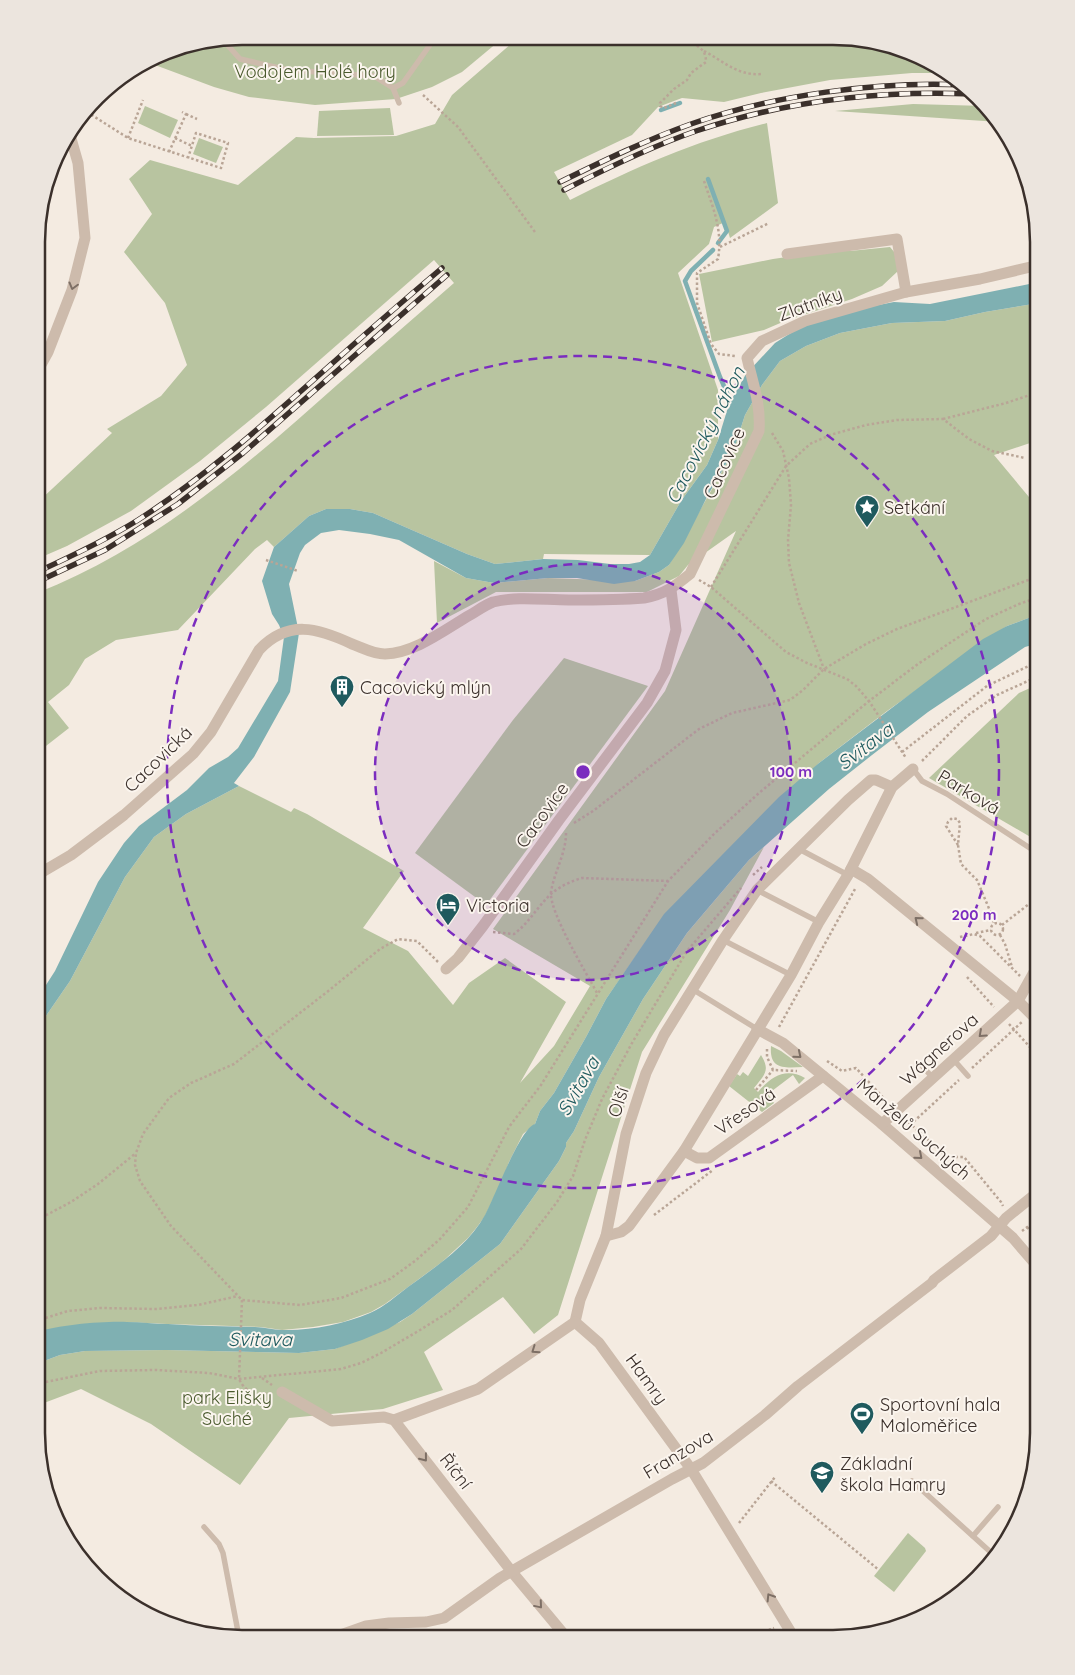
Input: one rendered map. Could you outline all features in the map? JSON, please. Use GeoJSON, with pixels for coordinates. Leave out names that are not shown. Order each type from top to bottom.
{"type":"FeatureCollection","features":[{"type":"Feature","properties":{"kind":"street"},"geometry":{"type":"LineString","coordinates":[[45,357],[72,290],[85,238],[78,163],[72,142]]}},
{"type":"Feature","properties":{"kind":"street"},"geometry":{"type":"LineString","coordinates":[[787,254],[897,238],[906,292]]}},
{"type":"Feature","properties":{"kind":"street","name":"Zlatníky"},"geometry":{"type":"LineString","coordinates":[[747,358],[762,342],[805,321],[906,292],[980,279],[1030,267]]}},
{"type":"Feature","properties":{"kind":"street","name":"Cacovice"},"geometry":{"type":"LineString","coordinates":[[300,628],[332,635],[369,651],[381,654],[397,653],[417,645],[491,603],[518,599],[644,598],[657,596],[671,590],[690,574],[759,431],[760,415],[757,394],[747,358]]}},
{"type":"Feature","properties":{"kind":"street","name":"Cacovice"},"geometry":{"type":"LineString","coordinates":[[446,969],[458,958],[483,926],[559,820],[647,703],[665,671],[676,630],[671,590]]}},
{"type":"Feature","properties":{"kind":"street","name":"Cacovická"},"geometry":{"type":"LineString","coordinates":[[45,871],[71,855],[124,815],[193,754],[211,732],[259,650],[269,640],[282,632],[300,628]]}},
{"type":"Feature","properties":{"kind":"street"},"geometry":{"type":"LineString","coordinates":[[606,1236],[621,1232],[629,1226],[684,1151],[850,872],[892,787],[913,769]]}},
{"type":"Feature","properties":{"kind":"street","name":"Olší"},"geometry":{"type":"LineString","coordinates":[[575,1322],[580,1300],[606,1236],[626,1134],[646,1073],[664,1035],[756,890],[871,780],[876,780],[892,787]]}},
{"type":"Feature","properties":{"kind":"street"},"geometry":{"type":"LineString","coordinates":[[850,872],[868,879],[1018,1001],[1030,1013]]}},
{"type":"Feature","properties":{"kind":"street","name":"Wágnerova"},"geometry":{"type":"LineString","coordinates":[[882,1124],[1018,1001],[1030,979]]}},
{"type":"Feature","properties":{"kind":"street","name":"Manželů Suchých"},"geometry":{"type":"LineString","coordinates":[[757,1029],[783,1043],[820,1079],[882,1124],[1013,1238],[1030,1258]]}},
{"type":"Feature","properties":{"kind":"street","name":"Vřesová"},"geometry":{"type":"LineString","coordinates":[[684,1151],[697,1158],[709,1158],[820,1079]]}},
{"type":"Feature","properties":{"kind":"street"},"geometry":{"type":"LineString","coordinates":[[999,1226],[1030,1199]]}},
{"type":"Feature","properties":{"kind":"street","name":"Franzova"},"geometry":{"type":"LineString","coordinates":[[355,1630],[389,1622],[426,1622],[444,1618],[500,1578],[672,1478],[703,1463],[765,1415],[798,1386],[991,1236],[999,1226]]}},
{"type":"Feature","properties":{"kind":"street"},"geometry":{"type":"LineString","coordinates":[[282,1392],[332,1421],[384,1417],[394,1420],[478,1389],[575,1322]]}},
{"type":"Feature","properties":{"kind":"street","name":"Hamry"},"geometry":{"type":"LineString","coordinates":[[575,1322],[599,1343],[691,1469],[790,1630]]}},
{"type":"Feature","properties":{"kind":"street","name":"Říční"},"geometry":{"type":"LineString","coordinates":[[394,1420],[512,1572],[560,1630]]}},
{"type":"Feature","properties":{"kind":"lane"},"geometry":{"type":"LineString","coordinates":[[228,45],[240,59],[288,70],[374,76],[393,88],[396,99],[399,102]]}},
{"type":"Feature","properties":{"kind":"lane"},"geometry":{"type":"LineString","coordinates":[[393,88],[403,83],[430,45]]}},
{"type":"Feature","properties":{"kind":"lane","name":"Parková"},"geometry":{"type":"LineString","coordinates":[[913,769],[922,781],[947,794],[1030,849]]}},
{"type":"Feature","properties":{"kind":"lane"},"geometry":{"type":"LineString","coordinates":[[799,849],[850,872]]}},
{"type":"Feature","properties":{"kind":"lane"},"geometry":{"type":"LineString","coordinates":[[756,890],[819,922]]}},
{"type":"Feature","properties":{"kind":"lane"},"geometry":{"type":"LineString","coordinates":[[723,940],[790,975]]}},
{"type":"Feature","properties":{"kind":"lane"},"geometry":{"type":"LineString","coordinates":[[692,989],[757,1029]]}},
{"type":"Feature","properties":{"kind":"lane"},"geometry":{"type":"LineString","coordinates":[[953,1059],[968,1076]]}},
{"type":"Feature","properties":{"kind":"lane"},"geometry":{"type":"LineString","coordinates":[[923,1067],[933,1078]]}},
{"type":"Feature","properties":{"kind":"lane"},"geometry":{"type":"LineString","coordinates":[[912,1481],[990,1552]]}},
{"type":"Feature","properties":{"kind":"lane"},"geometry":{"type":"LineString","coordinates":[[973,1536],[998,1507]]}},
{"type":"Feature","properties":{"kind":"lane"},"geometry":{"type":"LineString","coordinates":[[204,1527],[219,1544],[223,1554],[238,1630]]}},
{"type":"Feature","properties":{"kind":"path"},"geometry":{"type":"LineString","coordinates":[[696,45],[729,67],[754,75],[761,74]]}},
{"type":"Feature","properties":{"kind":"path"},"geometry":{"type":"LineString","coordinates":[[676,103],[664,108],[660,106],[660,103],[674,89],[687,80],[691,73],[706,62],[703,50]]}},
{"type":"Feature","properties":{"kind":"path"},"geometry":{"type":"LineString","coordinates":[[424,95],[458,127],[535,232]]}},
{"type":"Feature","properties":{"kind":"path"},"geometry":{"type":"LineString","coordinates":[[128,138],[143,100]]}},
{"type":"Feature","properties":{"kind":"path"},"geometry":{"type":"LineString","coordinates":[[182,112],[197,118]]}},
{"type":"Feature","properties":{"kind":"path"},"geometry":{"type":"LineString","coordinates":[[169,152],[186,114]]}},
{"type":"Feature","properties":{"kind":"path"},"geometry":{"type":"LineString","coordinates":[[92,115],[128,138],[169,152],[188,158],[221,168],[228,143],[196,133],[188,158]]}},
{"type":"Feature","properties":{"kind":"path"},"geometry":{"type":"LineString","coordinates":[[175,138],[192,146]]}},
{"type":"Feature","properties":{"kind":"path"},"geometry":{"type":"LineString","coordinates":[[704,181],[719,227],[720,247],[718,259],[697,273],[698,303],[711,344],[719,354],[747,358]]}},
{"type":"Feature","properties":{"kind":"path"},"geometry":{"type":"LineString","coordinates":[[720,247],[768,223]]}},
{"type":"Feature","properties":{"kind":"path"},"geometry":{"type":"LineString","coordinates":[[711,588],[786,466],[810,444],[830,435],[866,425],[897,420],[943,420],[1030,395]]}},
{"type":"Feature","properties":{"kind":"path"},"geometry":{"type":"LineString","coordinates":[[760,415],[783,451],[789,478],[791,505],[788,540],[789,563],[799,604],[824,669]]}},
{"type":"Feature","properties":{"kind":"path"},"geometry":{"type":"LineString","coordinates":[[943,420],[969,439],[992,450],[1025,458]]}},
{"type":"Feature","properties":{"kind":"path"},"geometry":{"type":"LineString","coordinates":[[266,560],[298,571]]}},
{"type":"Feature","properties":{"kind":"path"},"geometry":{"type":"LineString","coordinates":[[690,574],[711,588],[786,652],[807,663],[847,679],[856,686],[869,700],[913,769],[967,716],[997,694],[1030,680]]}},
{"type":"Feature","properties":{"kind":"path"},"geometry":{"type":"LineString","coordinates":[[597,994],[568,942],[551,894],[562,859],[568,826],[593,810],[699,729],[732,713],[790,700],[824,669],[866,644],[897,629],[1030,579]]}},
{"type":"Feature","properties":{"kind":"path"},"geometry":{"type":"LineString","coordinates":[[446,969],[417,941],[398,939],[380,949],[234,1064],[190,1084],[169,1098],[143,1134],[136,1152],[135,1165],[140,1181],[150,1198],[171,1226],[242,1300],[300,1304],[341,1298],[390,1279],[440,1240],[468,1206],[509,1127],[542,1085],[668,881],[714,834],[869,700],[918,664],[986,619],[1030,600]]}},
{"type":"Feature","properties":{"kind":"path"},"geometry":{"type":"LineString","coordinates":[[902,752],[986,686],[1030,665]]}},
{"type":"Feature","properties":{"kind":"path"},"geometry":{"type":"LineString","coordinates":[[958,846],[946,826],[952,818],[957,819],[960,823],[958,846],[961,864],[980,885],[993,918],[994,924],[991,930]]}},
{"type":"Feature","properties":{"kind":"path"},"geometry":{"type":"LineString","coordinates":[[747,881],[759,867],[787,860]]}},
{"type":"Feature","properties":{"kind":"path"},"geometry":{"type":"LineString","coordinates":[[483,926],[494,933],[514,934],[522,928],[551,894],[571,881],[582,878],[668,881]]}},
{"type":"Feature","properties":{"kind":"path"},"geometry":{"type":"LineString","coordinates":[[773,1070],[767,1057],[768,1043],[786,1016],[857,886]]}},
{"type":"Feature","properties":{"kind":"path"},"geometry":{"type":"LineString","coordinates":[[45,1382],[109,1370],[165,1370],[209,1373],[240,1378],[341,1369],[361,1363],[452,1310],[521,1249],[557,1202],[574,1176],[585,1140],[602,1099],[632,1043],[687,952],[741,888]]}},
{"type":"Feature","properties":{"kind":"path"},"geometry":{"type":"LineString","coordinates":[[1002,925],[1030,903]]}},
{"type":"Feature","properties":{"kind":"path"},"geometry":{"type":"LineString","coordinates":[[994,924],[1002,925]]}},
{"type":"Feature","properties":{"kind":"path"},"geometry":{"type":"LineString","coordinates":[[1000,934],[1003,931],[1002,925]]}},
{"type":"Feature","properties":{"kind":"path"},"geometry":{"type":"LineString","coordinates":[[944,942],[991,930]]}},
{"type":"Feature","properties":{"kind":"path"},"geometry":{"type":"LineString","coordinates":[[991,930],[994,934],[1000,934]]}},
{"type":"Feature","properties":{"kind":"path"},"geometry":{"type":"LineString","coordinates":[[974,934],[980,936],[1028,983]]}},
{"type":"Feature","properties":{"kind":"path"},"geometry":{"type":"LineString","coordinates":[[1000,934],[1012,969]]}},
{"type":"Feature","properties":{"kind":"path"},"geometry":{"type":"LineString","coordinates":[[962,972],[994,1007]]}},
{"type":"Feature","properties":{"kind":"path"},"geometry":{"type":"LineString","coordinates":[[822,1058],[842,1071],[856,1068],[896,1111],[947,1157],[964,1157],[1024,1230]]}},
{"type":"Feature","properties":{"kind":"path"},"geometry":{"type":"LineString","coordinates":[[773,1070],[803,1072],[820,1079]]}},
{"type":"Feature","properties":{"kind":"path"},"geometry":{"type":"LineString","coordinates":[[756,1090],[773,1070]]}},
{"type":"Feature","properties":{"kind":"path"},"geometry":{"type":"LineString","coordinates":[[45,1215],[71,1202],[98,1184],[136,1152]]}},
{"type":"Feature","properties":{"kind":"path"},"geometry":{"type":"LineString","coordinates":[[651,1217],[714,1170]]}},
{"type":"Feature","properties":{"kind":"path"},"geometry":{"type":"LineString","coordinates":[[1013,1238],[1030,1225]]}},
{"type":"Feature","properties":{"kind":"path"},"geometry":{"type":"LineString","coordinates":[[1027,1227],[1030,1231]]}},
{"type":"Feature","properties":{"kind":"path"},"geometry":{"type":"LineString","coordinates":[[45,1319],[68,1311],[100,1308],[156,1309],[198,1305],[238,1296]]}},
{"type":"Feature","properties":{"kind":"path"},"geometry":{"type":"LineString","coordinates":[[242,1300],[240,1378],[243,1387],[250,1392],[274,1394],[282,1392]]}},
{"type":"Feature","properties":{"kind":"path"},"geometry":{"type":"LineString","coordinates":[[729,1531],[740,1522],[775,1477]]}},
{"type":"Feature","properties":{"kind":"path"},"geometry":{"type":"LineString","coordinates":[[771,1481],[879,1570]]}},
{"type":"Feature","properties":{"kind":"path"},"geometry":{"type":"LineString","coordinates":[[735,1515],[744,1530]]}},
{"type":"Feature","properties":{"kind":"green space","name":"Vodojem Holé hory"},"geometry":{"type":"Polygon","coordinates":[[[229,45],[494,45],[462,72],[432,87],[396,99],[315,105],[249,97],[214,87],[155,65],[179,55],[229,45]]]}},
{"type":"Feature","properties":{"kind":"green space"},"geometry":{"type":"Polygon","coordinates":[[[510,45],[846,45],[896,55],[935,73],[912,73],[830,80],[724,102],[682,98],[658,107],[632,135],[554,172],[570,200],[666,156],[715,138],[767,123],[778,203],[730,238],[725,222],[714,227],[709,244],[678,273],[718,390],[718,440],[707,465],[681,501],[650,555],[544,554],[543,559],[495,564],[467,554],[373,513],[350,509],[326,509],[309,516],[274,547],[267,540],[255,549],[178,630],[116,640],[85,659],[69,685],[48,702],[69,728],[45,747],[45,589],[120,553],[196,503],[268,446],[454,283],[434,260],[266,407],[200,461],[131,511],[67,546],[45,556],[45,495],[112,433],[107,429],[161,396],[187,365],[165,303],[124,252],[152,214],[129,179],[150,160],[238,185],[296,137],[396,136],[435,124],[452,95],[510,45]]]}},
{"type":"Feature","properties":{"kind":"green space"},"geometry":{"type":"Polygon","coordinates":[[[913,104],[975,106],[988,121],[835,111],[913,104]]]}},
{"type":"Feature","properties":{"kind":"green space"},"geometry":{"type":"Polygon","coordinates":[[[145,106],[178,120],[170,138],[138,123],[145,106]]]}},
{"type":"Feature","properties":{"kind":"green space"},"geometry":{"type":"Polygon","coordinates":[[[390,108],[394,135],[317,136],[319,111],[390,108]]]}},
{"type":"Feature","properties":{"kind":"green space"},"geometry":{"type":"Polygon","coordinates":[[[199,138],[223,147],[216,163],[193,154],[199,138]]]}},
{"type":"Feature","properties":{"kind":"green space"},"geometry":{"type":"Polygon","coordinates":[[[890,247],[895,253],[898,271],[882,286],[852,299],[785,321],[764,330],[712,342],[699,274],[773,259],[842,249],[850,251],[890,247]]]}},
{"type":"Feature","properties":{"kind":"green space"},"geometry":{"type":"Polygon","coordinates":[[[1030,304],[1030,443],[994,455],[1030,498],[1030,617],[1007,626],[887,711],[819,763],[647,940],[606,999],[554,1093],[540,1111],[535,1124],[523,1134],[485,1216],[468,1238],[442,1262],[385,1304],[371,1312],[343,1322],[282,1330],[261,1327],[126,1322],[45,1330],[45,1017],[70,981],[125,877],[154,837],[186,814],[239,786],[291,812],[294,808],[307,814],[404,871],[363,928],[408,951],[453,1005],[469,983],[505,958],[566,1002],[520,1083],[554,1046],[590,986],[493,929],[665,691],[736,531],[688,565],[679,576],[647,592],[496,592],[437,623],[434,561],[466,578],[494,583],[548,578],[635,581],[659,572],[669,565],[733,452],[745,415],[762,385],[780,361],[806,346],[840,333],[892,323],[945,321],[1030,304]]]}},
{"type":"Feature","properties":{"kind":"green space"},"geometry":{"type":"Polygon","coordinates":[[[564,658],[648,686],[486,905],[415,853],[513,720],[564,658]]]}},
{"type":"Feature","properties":{"kind":"green space"},"geometry":{"type":"Polygon","coordinates":[[[1030,688],[1030,837],[929,778],[1019,693],[1030,688]]]}},
{"type":"Feature","properties":{"kind":"green space","name":"park Elišky Suché"},"geometry":{"type":"Polygon","coordinates":[[[764,847],[730,910],[642,1052],[558,1315],[534,1334],[503,1297],[424,1352],[443,1390],[383,1409],[289,1418],[240,1485],[151,1424],[81,1389],[45,1403],[45,1361],[60,1355],[85,1351],[166,1350],[299,1353],[335,1349],[400,1322],[412,1314],[500,1244],[559,1161],[599,1077],[643,999],[687,933],[749,860],[764,847]]]}},
{"type":"Feature","properties":{"kind":"green space"},"geometry":{"type":"Polygon","coordinates":[[[771,1046],[803,1067],[790,1068],[780,1066],[773,1060],[771,1046]]]}},
{"type":"Feature","properties":{"kind":"green space"},"geometry":{"type":"Polygon","coordinates":[[[761,1055],[766,1069],[754,1088],[758,1092],[779,1075],[791,1073],[805,1078],[799,1084],[793,1075],[768,1094],[774,1103],[762,1112],[729,1086],[737,1074],[740,1076],[743,1072],[748,1076],[761,1055]]]}},
{"type":"Feature","properties":{"kind":"green space"},"geometry":{"type":"Polygon","coordinates":[[[908,1533],[926,1551],[894,1592],[874,1576],[908,1533]]]}},
{"type":"Feature","properties":{"kind":"water"},"geometry":{"type":"Polygon","coordinates":[[[1030,284],[1030,304],[945,321],[892,323],[840,333],[806,346],[780,361],[762,385],[745,415],[733,452],[708,495],[684,543],[669,565],[659,572],[635,581],[614,584],[577,578],[548,578],[494,583],[466,578],[399,540],[370,534],[339,530],[321,533],[305,545],[300,553],[289,584],[299,633],[290,692],[254,757],[234,783],[239,786],[186,814],[154,837],[125,877],[70,981],[45,1017],[45,987],[55,971],[98,882],[124,843],[139,826],[187,790],[209,768],[228,757],[238,748],[278,681],[284,637],[272,614],[262,581],[274,547],[309,516],[326,509],[350,509],[373,513],[467,554],[495,564],[543,559],[578,560],[610,564],[640,562],[650,555],[681,501],[707,465],[718,440],[729,404],[746,374],[775,343],[802,326],[868,307],[894,302],[930,304],[1030,284]]]}},
{"type":"Feature","properties":{"kind":"water","name":"Svitava"},"geometry":{"type":"Polygon","coordinates":[[[1030,617],[1030,646],[1025,647],[928,712],[829,789],[749,860],[687,933],[643,999],[599,1077],[559,1161],[500,1244],[412,1314],[388,1329],[335,1349],[299,1353],[166,1350],[85,1351],[60,1355],[45,1361],[45,1330],[81,1324],[137,1322],[258,1327],[279,1330],[327,1326],[375,1311],[440,1264],[470,1237],[478,1226],[522,1138],[529,1128],[535,1124],[540,1111],[554,1093],[606,999],[664,914],[779,797],[819,763],[983,639],[1007,626],[1030,617]]]}},
{"type":"Feature","properties":{"kind":"waterway"},"geometry":{"type":"LineString","coordinates":[[661,110],[680,103]]}},
{"type":"Feature","properties":{"kind":"waterway"},"geometry":{"type":"LineString","coordinates":[[708,179],[727,231],[718,243]]}},
{"type":"Feature","properties":{"kind":"waterway","name":"Cacovický náhon"},"geometry":{"type":"LineString","coordinates":[[713,250],[691,271],[685,281],[733,407]]}},
{"type":"Feature","properties":{"kind":"railway"},"geometry":{"type":"LineString","coordinates":[[560,182],[674,130],[756,105],[826,92],[861,88],[897,85],[951,85]]}},
{"type":"Feature","properties":{"kind":"railway"},"geometry":{"type":"LineString","coordinates":[[564,190],[629,158],[679,137],[764,112],[798,105],[868,96],[963,94]]}},
{"type":"Feature","properties":{"kind":"railway"},"geometry":{"type":"LineString","coordinates":[[45,568],[89,548],[138,520],[212,467],[442,268]]}},
{"type":"Feature","properties":{"kind":"railway"},"geometry":{"type":"LineString","coordinates":[[45,578],[105,550],[178,504],[243,453],[447,275]]}},
{"type":"Feature","properties":{"kind":"place","name":"Setkání"},"geometry":{"type":"Point","coordinates":[867,528]}},
{"type":"Feature","properties":{"kind":"place","name":"Cacovický mlýn"},"geometry":{"type":"Point","coordinates":[342,708]}},
{"type":"Feature","properties":{"kind":"place","name":"Victoria"},"geometry":{"type":"Point","coordinates":[448,926]}},
{"type":"Feature","properties":{"kind":"place","name":"Sportovní hala Maloměřice"},"geometry":{"type":"Point","coordinates":[862,1435]}},
{"type":"Feature","properties":{"kind":"place","name":"Základní škola Hamry"},"geometry":{"type":"Point","coordinates":[822,1494]}}]}
